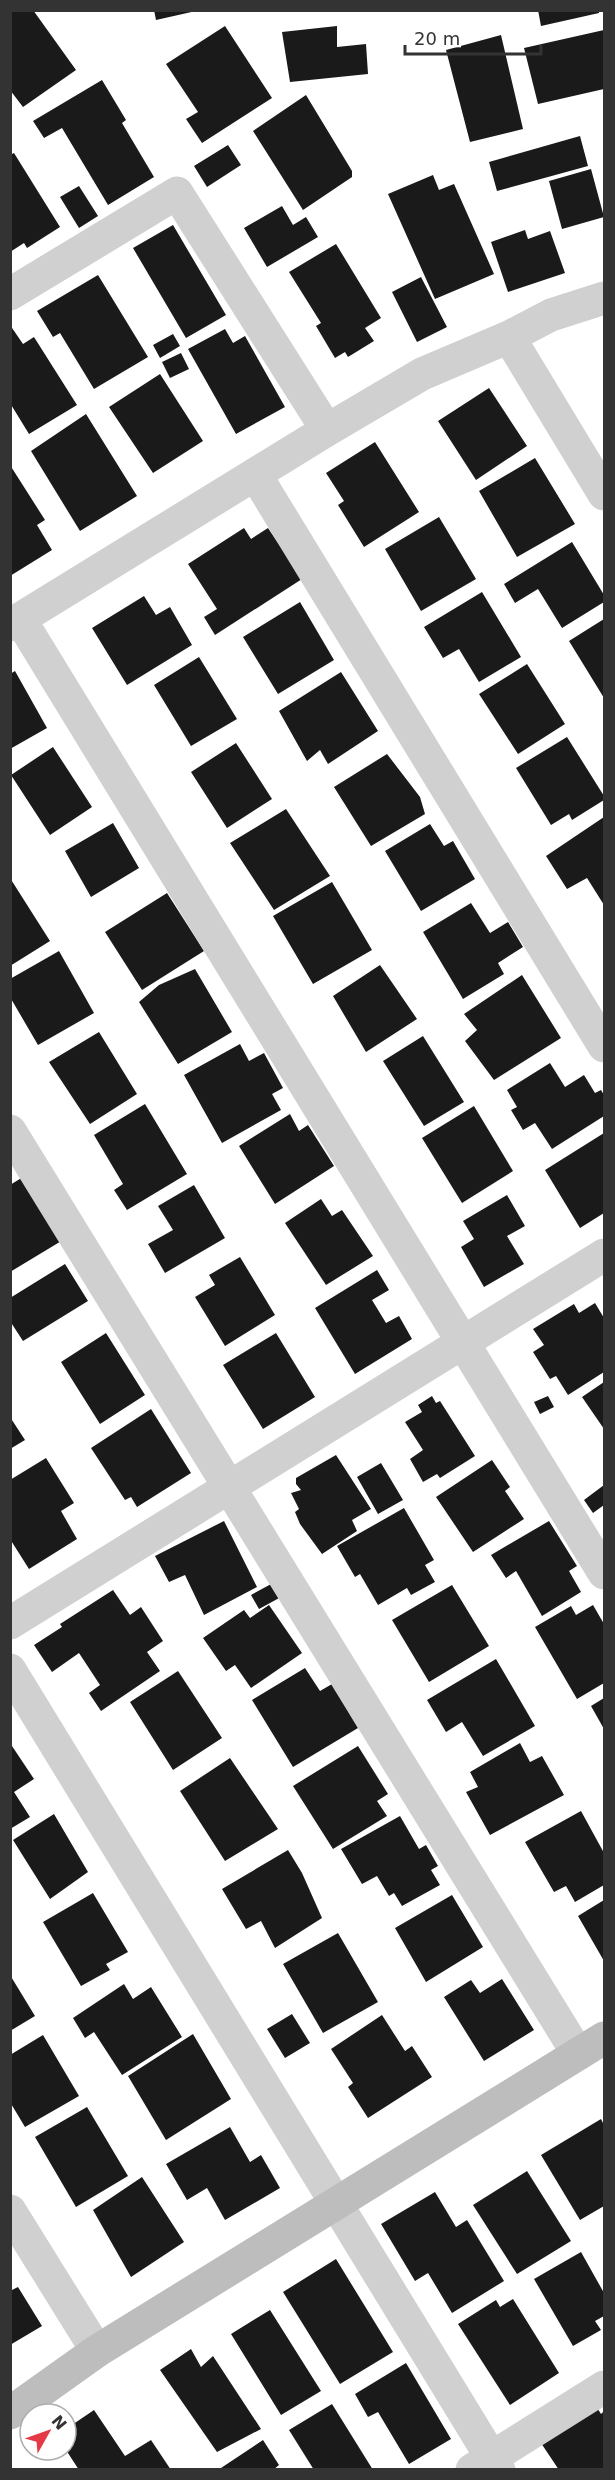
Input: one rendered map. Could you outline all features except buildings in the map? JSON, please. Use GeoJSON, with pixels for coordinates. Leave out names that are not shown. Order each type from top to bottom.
{"type":"FeatureCollection","features":[{"type":"Feature","properties":{"kind":"street"},"geometry":{"type":"LineString","coordinates":[[10,294],[177,192],[327,430]]}},
{"type":"Feature","properties":{"kind":"street"},"geometry":{"type":"LineString","coordinates":[[604,298],[551,315],[509,337],[422,374],[15,622],[604,1573]]}},
{"type":"Feature","properties":{"kind":"street"},"geometry":{"type":"LineString","coordinates":[[509,337],[604,494]]}},
{"type":"Feature","properties":{"kind":"street"},"geometry":{"type":"LineString","coordinates":[[255,474],[604,1046]]}},
{"type":"Feature","properties":{"kind":"street"},"geometry":{"type":"LineString","coordinates":[[10,1131],[230,1487],[591,2046],[97,2351],[10,2413]]}},
{"type":"Feature","properties":{"kind":"street"},"geometry":{"type":"LineString","coordinates":[[10,1623],[604,1254]]}},
{"type":"Feature","properties":{"kind":"street"},"geometry":{"type":"LineString","coordinates":[[10,1670],[337,2203],[488,2465],[604,2387]]}},
{"type":"Feature","properties":{"kind":"street"},"geometry":{"type":"LineString","coordinates":[[10,2211],[97,2351]]}}]}
